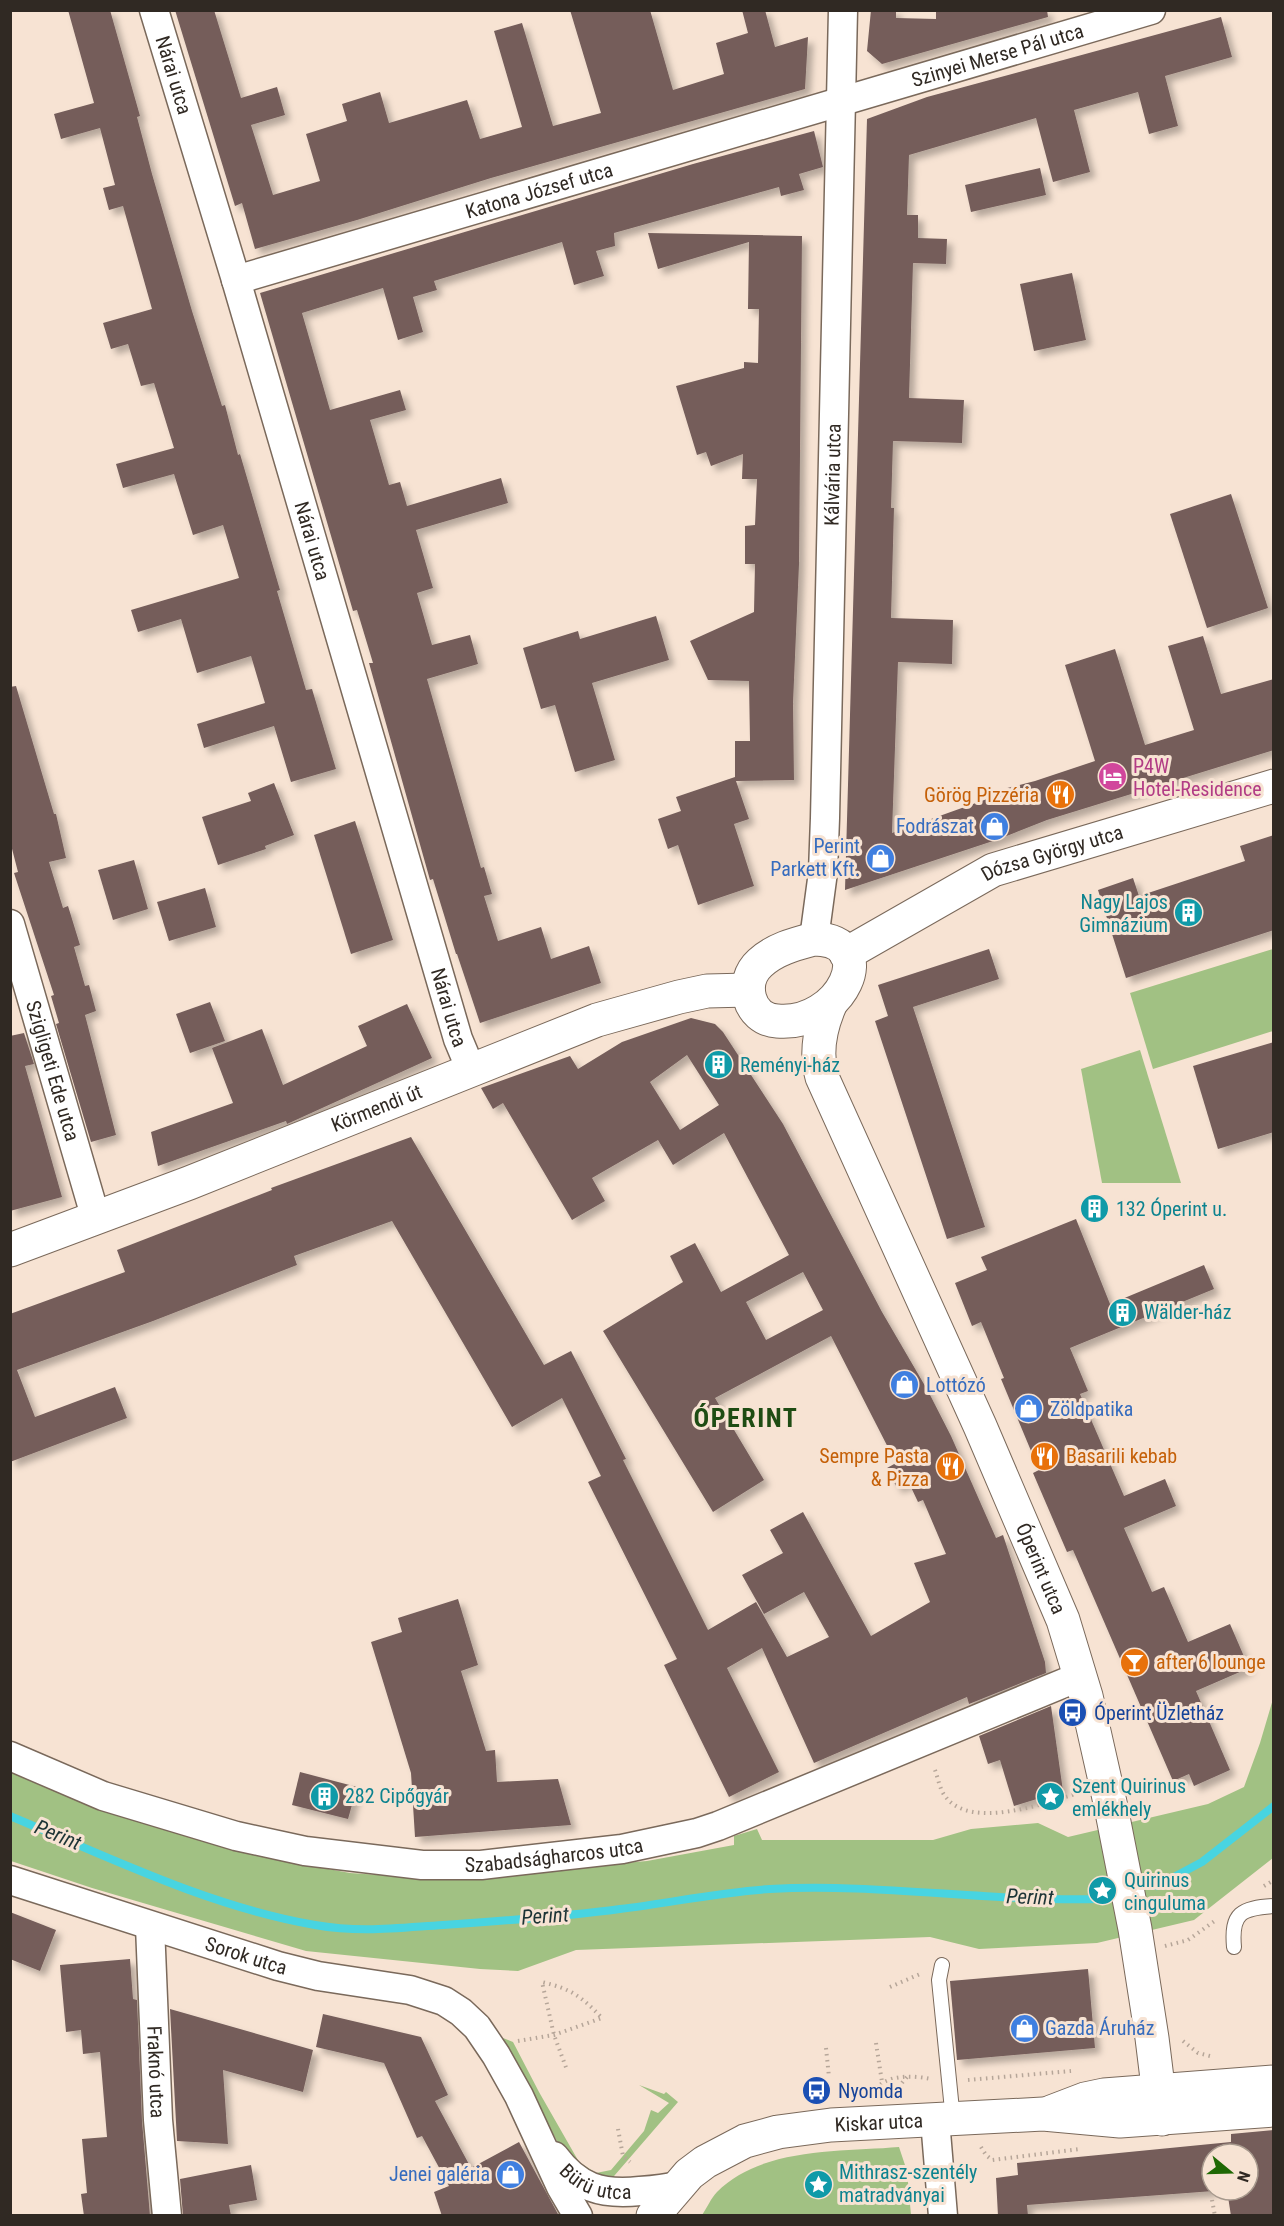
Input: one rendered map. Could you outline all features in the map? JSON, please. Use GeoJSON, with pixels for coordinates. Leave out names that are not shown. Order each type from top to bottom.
{"type":"FeatureCollection","features":[{"type":"Feature","properties":{"kind":"street","name":"Nárai utca"},"geometry":{"type":"LineString","coordinates":[[154,10],[236,280],[458,1039],[471,1070]]}},
{"type":"Feature","properties":{"kind":"street","name":"Kálvária utca"},"geometry":{"type":"LineString","coordinates":[[814,939],[823,872],[825,818],[843,101],[843,10]]}},
{"type":"Feature","properties":{"kind":"street","name":"Szinyei Merse Pál utca"},"geometry":{"type":"LineString","coordinates":[[843,101],[1151,10]]}},
{"type":"Feature","properties":{"kind":"street","name":"Katona József utca"},"geometry":{"type":"LineString","coordinates":[[236,280],[843,101]]}},
{"type":"Feature","properties":{"kind":"street","name":"Dózsa György utca"},"geometry":{"type":"LineString","coordinates":[[846,954],[993,870],[1274,786]]}},
{"type":"Feature","properties":{"kind":"street","name":"Szigligeti Ede utca"},"geometry":{"type":"LineString","coordinates":[[10,924],[96,1219]]}},
{"type":"Feature","properties":{"kind":"street"},"geometry":{"type":"LineString","coordinates":[[814,939],[834,942],[846,954],[850,963],[850,972],[841,991],[830,1005],[804,1018],[791,1022],[769,1020],[755,1010],[749,1000],[749,981],[759,964],[780,950],[814,939]]}},
{"type":"Feature","properties":{"kind":"street","name":"Körmendi út"},"geometry":{"type":"LineString","coordinates":[[10,1250],[96,1219],[597,1020],[708,991],[748,990]]}},
{"type":"Feature","properties":{"kind":"street","name":"Óperint utca"},"geometry":{"type":"LineString","coordinates":[[830,1005],[819,1040],[819,1063],[822,1077],[980,1426],[1063,1620],[1081,1676],[1111,1807],[1135,1929],[1161,2105]]}},
{"type":"Feature","properties":{"kind":"street","name":"Óperint utca"},"geometry":{"type":"LineString","coordinates":[[769,1020],[791,1039],[822,1077]]}},
{"type":"Feature","properties":{"kind":"street","name":"Szabadságharcos utca"},"geometry":{"type":"LineString","coordinates":[[10,1756],[104,1796],[236,1836],[305,1851],[362,1859],[422,1865],[481,1865],[622,1849],[697,1833],[1081,1676]]}},
{"type":"Feature","properties":{"kind":"street","name":"Sorok utca"},"geometry":{"type":"LineString","coordinates":[[10,1880],[150,1926],[318,1976],[418,1992],[444,2001],[477,2027]]}},
{"type":"Feature","properties":{"kind":"street","name":"Fraknó utca"},"geometry":{"type":"LineString","coordinates":[[150,1926],[158,2120],[167,2216]]}},
{"type":"Feature","properties":{"kind":"street","name":"Bürü utca"},"geometry":{"type":"LineString","coordinates":[[477,2027],[496,2055],[535,2130],[561,2187],[578,2216]]}},
{"type":"Feature","properties":{"kind":"street","name":"Kiskar utca"},"geometry":{"type":"LineString","coordinates":[[1161,2105],[1274,2082]]}},
{"type":"Feature","properties":{"kind":"street","name":"Kiskar utca"},"geometry":{"type":"LineString","coordinates":[[653,2216],[689,2174],[720,2153],[762,2136],[813,2127],[1043,2115],[1094,2096],[1161,2105],[1274,2110]]}},
{"type":"Feature","properties":{"kind":"street"},"geometry":{"type":"LineString","coordinates":[[943,2216],[944,2120]]}},
{"type":"Feature","properties":{"kind":"street","name":"Bürü utca"},"geometry":{"type":"LineString","coordinates":[[535,2130],[563,2168],[576,2180],[590,2187],[609,2193],[622,2193],[677,2186]]}},
{"type":"Feature","properties":{"kind":"lane"},"geometry":{"type":"LineString","coordinates":[[1234,1947],[1233,1926],[1237,1917],[1244,1910],[1252,1907],[1274,1906]]}},
{"type":"Feature","properties":{"kind":"lane"},"geometry":{"type":"LineString","coordinates":[[942,1965],[939,1980],[948,2081],[944,2120]]}},
{"type":"Feature","properties":{"kind":"path"},"geometry":{"type":"LineString","coordinates":[[935,1770],[944,1796],[956,1806],[971,1811],[1014,1812],[1078,1793]]}},
{"type":"Feature","properties":{"kind":"path"},"geometry":{"type":"LineString","coordinates":[[890,1987],[942,1965]]}},
{"type":"Feature","properties":{"kind":"path"},"geometry":{"type":"LineString","coordinates":[[511,2042],[554,2035],[602,2018],[584,1999],[561,1987],[542,1982],[554,2035],[567,2070]]}},
{"type":"Feature","properties":{"kind":"path"},"geometry":{"type":"LineString","coordinates":[[1180,2039],[1198,2053],[1212,2057]]}},
{"type":"Feature","properties":{"kind":"path"},"geometry":{"type":"LineString","coordinates":[[876,2043],[882,2082],[892,2078],[908,2077],[948,2081],[1072,2071]]}},
{"type":"Feature","properties":{"kind":"path"},"geometry":{"type":"LineString","coordinates":[[826,2048],[829,2077]]}},
{"type":"Feature","properties":{"kind":"path"},"geometry":{"type":"LineString","coordinates":[[898,2094],[901,2084],[908,2077]]}},
{"type":"Feature","properties":{"kind":"path"},"geometry":{"type":"LineString","coordinates":[[618,2129],[623,2156],[630,2163]]}},
{"type":"Feature","properties":{"kind":"green space"},"geometry":{"type":"Polygon","coordinates":[[[1273,949],[1273,1031],[1153,1069],[1130,993],[1273,949]]]}},
{"type":"Feature","properties":{"kind":"green space"},"geometry":{"type":"Polygon","coordinates":[[[1140,1050],[1181,1183],[1102,1183],[1081,1069],[1140,1050]]]}},
{"type":"Feature","properties":{"kind":"green space"},"geometry":{"type":"Polygon","coordinates":[[[1273,1699],[1273,1858],[1194,1920],[1097,1943],[979,1949],[930,1937],[576,1950],[518,1971],[480,1969],[306,1951],[92,1888],[11,1861],[10,1770],[153,1824],[263,1857],[350,1873],[408,1877],[467,1877],[647,1861],[734,1845],[734,1836],[757,1829],[762,1840],[933,1840],[971,1829],[1038,1823],[1068,1837],[1208,1804],[1244,1787],[1273,1699]]]}},
{"type":"Feature","properties":{"kind":"green space"},"geometry":{"type":"Polygon","coordinates":[[[503,2038],[513,2042],[579,2162],[596,2173],[611,2170],[644,2131],[651,2110],[658,2113],[669,2103],[639,2085],[664,2094],[666,2092],[678,2102],[608,2183],[564,2154],[503,2038]]]}},
{"type":"Feature","properties":{"kind":"green space","name":"Mithrasz-szentély matradványai"},"geometry":{"type":"Polygon","coordinates":[[[899,2147],[907,2171],[911,2215],[702,2215],[717,2192],[735,2177],[779,2159],[803,2154],[899,2147]]]}},
{"type":"Feature","properties":{"kind":"building"},"geometry":{"type":"Polygon","coordinates":[[[68,10],[110,10],[140,116],[137,117],[152,174],[192,311],[222,406],[225,405],[238,455],[240,454],[280,590],[277,591],[306,690],[312,689],[336,769],[291,782],[274,726],[204,748],[197,724],[265,703],[251,656],[197,673],[181,619],[138,632],[131,610],[239,578],[223,525],[193,535],[174,474],[123,488],[116,464],[174,448],[154,383],[141,386],[128,344],[111,349],[103,323],[152,309],[123,206],[109,210],[103,188],[115,185],[100,128],[61,139],[54,114],[94,103],[68,10]]]}},
{"type":"Feature","properties":{"kind":"building"},"geometry":{"type":"Polygon","coordinates":[[[175,10],[214,10],[241,98],[277,87],[285,115],[251,125],[273,195],[320,181],[306,134],[347,121],[342,104],[380,92],[389,123],[467,100],[480,139],[522,127],[494,31],[522,23],[553,126],[601,113],[570,10],[650,10],[673,90],[724,74],[716,43],[748,33],[742,10],[765,10],[775,47],[808,37],[805,89],[491,178],[255,249],[242,203],[235,206],[175,10]]]}},
{"type":"Feature","properties":{"kind":"building"},"geometry":{"type":"Polygon","coordinates":[[[871,10],[896,10],[896,18],[936,19],[936,10],[1047,10],[1048,17],[882,64],[867,51],[871,10]]]}},
{"type":"Feature","properties":{"kind":"building"},"geometry":{"type":"Polygon","coordinates":[[[1221,17],[1232,57],[1165,76],[1178,126],[1149,134],[1138,92],[1074,110],[1090,172],[1053,182],[1036,118],[909,155],[907,215],[918,215],[918,238],[947,239],[946,264],[913,263],[909,398],[964,400],[962,443],[893,441],[891,618],[953,620],[952,664],[898,662],[892,833],[987,799],[984,794],[1035,781],[1095,761],[1065,665],[1115,649],[1145,745],[1194,730],[1168,646],[1203,636],[1221,694],[1274,679],[1274,750],[1047,820],[999,839],[845,890],[867,119],[927,97],[1221,17]]]}},
{"type":"Feature","properties":{"kind":"building"},"geometry":{"type":"Polygon","coordinates":[[[814,131],[823,167],[799,174],[804,190],[781,196],[779,187],[614,233],[615,246],[596,251],[604,276],[574,285],[562,242],[434,281],[437,290],[413,297],[423,332],[398,340],[383,288],[302,313],[330,410],[400,390],[406,410],[370,420],[389,485],[400,482],[407,506],[501,478],[508,503],[416,530],[433,588],[417,593],[432,645],[470,635],[478,664],[427,679],[481,868],[484,867],[492,894],[484,896],[498,941],[541,927],[551,959],[589,946],[601,983],[480,1023],[433,879],[430,880],[369,663],[373,663],[357,610],[353,611],[260,293],[693,164],[814,131]]]}},
{"type":"Feature","properties":{"kind":"building"},"geometry":{"type":"Polygon","coordinates":[[[1040,168],[1046,195],[971,212],[965,185],[1040,168]]]}},
{"type":"Feature","properties":{"kind":"building"},"geometry":{"type":"Polygon","coordinates":[[[648,233],[802,236],[799,564],[793,703],[794,780],[736,781],[749,819],[734,824],[754,886],[698,905],[678,845],[668,849],[658,819],[681,811],[676,797],[735,777],[735,741],[750,741],[749,681],[708,680],[690,641],[754,612],[755,564],[745,564],[745,526],[755,525],[757,479],[742,479],[743,454],[711,466],[706,452],[697,455],[676,386],[744,368],[744,362],[758,363],[759,309],[748,309],[749,242],[658,269],[648,233]]]}},
{"type":"Feature","properties":{"kind":"building"},"geometry":{"type":"Polygon","coordinates":[[[1072,273],[1086,340],[1034,351],[1020,284],[1072,273]]]}},
{"type":"Feature","properties":{"kind":"building"},"geometry":{"type":"Polygon","coordinates":[[[1231,494],[1268,608],[1207,628],[1170,514],[1231,494]]]}},
{"type":"Feature","properties":{"kind":"building"},"geometry":{"type":"Polygon","coordinates":[[[656,616],[669,660],[592,683],[615,760],[575,772],[555,705],[541,709],[523,648],[578,631],[580,639],[656,616]]]}},
{"type":"Feature","properties":{"kind":"building"},"geometry":{"type":"Polygon","coordinates":[[[16,686],[54,814],[56,814],[66,858],[49,862],[63,908],[68,906],[80,945],[74,947],[85,986],[89,985],[96,1011],[85,1015],[116,1135],[91,1142],[56,1024],[59,1023],[51,996],[54,995],[14,873],[18,872],[10,841],[10,687],[16,686]]]}},
{"type":"Feature","properties":{"kind":"building"},"geometry":{"type":"Polygon","coordinates":[[[274,783],[294,835],[265,846],[266,849],[218,865],[202,817],[251,801],[248,793],[274,783]]]}},
{"type":"Feature","properties":{"kind":"building"},"geometry":{"type":"Polygon","coordinates":[[[355,821],[393,940],[351,954],[314,835],[355,821]]]}},
{"type":"Feature","properties":{"kind":"building","name":"Nagy Lajos Gimnázium"},"geometry":{"type":"Polygon","coordinates":[[[1274,835],[1274,930],[1126,978],[1098,890],[1133,878],[1139,896],[1245,861],[1240,846],[1274,835]]]}},
{"type":"Feature","properties":{"kind":"building"},"geometry":{"type":"Polygon","coordinates":[[[134,860],[148,909],[113,920],[98,870],[134,860]]]}},
{"type":"Feature","properties":{"kind":"building"},"geometry":{"type":"Polygon","coordinates":[[[205,888],[216,927],[169,941],[157,902],[205,888]]]}},
{"type":"Feature","properties":{"kind":"building"},"geometry":{"type":"Polygon","coordinates":[[[989,949],[999,979],[913,1007],[985,1227],[947,1239],[875,1021],[888,1016],[878,985],[989,949]]]}},
{"type":"Feature","properties":{"kind":"building"},"geometry":{"type":"Polygon","coordinates":[[[210,1002],[225,1041],[190,1053],[176,1014],[210,1002]]]}},
{"type":"Feature","properties":{"kind":"building"},"geometry":{"type":"Polygon","coordinates":[[[407,1004],[432,1058],[287,1124],[286,1121],[158,1166],[151,1132],[233,1103],[212,1048],[262,1029],[283,1085],[367,1046],[358,1026],[407,1004]]]}},
{"type":"Feature","properties":{"kind":"building"},"geometry":{"type":"Polygon","coordinates":[[[691,1018],[715,1024],[723,1032],[783,1124],[882,1312],[928,1391],[951,1436],[996,1538],[1003,1535],[1045,1662],[1046,1673],[969,1704],[967,1697],[814,1763],[762,1648],[727,1668],[779,1772],[729,1797],[664,1665],[677,1659],[588,1482],[601,1476],[562,1398],[512,1427],[392,1221],[294,1256],[297,1265],[153,1321],[17,1370],[35,1417],[115,1387],[127,1418],[10,1462],[10,1314],[125,1272],[117,1250],[272,1190],[271,1188],[411,1137],[544,1365],[571,1351],[708,1630],[756,1602],[787,1657],[829,1637],[804,1592],[764,1614],[742,1575],[783,1553],[770,1530],[803,1512],[871,1636],[930,1602],[914,1563],[946,1554],[923,1500],[918,1502],[909,1483],[897,1488],[887,1468],[896,1463],[831,1336],[715,1398],[764,1480],[713,1512],[603,1331],[683,1282],[670,1256],[695,1243],[721,1292],[789,1255],[724,1133],[673,1165],[658,1140],[592,1178],[605,1201],[572,1220],[503,1103],[493,1109],[481,1088],[570,1056],[578,1069],[622,1042],[691,1018]],[[687,1055],[650,1082],[680,1130],[719,1105],[687,1055]],[[803,1272],[746,1302],[766,1340],[823,1310],[803,1272]]]}},
{"type":"Feature","properties":{"kind":"building"},"geometry":{"type":"Polygon","coordinates":[[[24,1033],[34,1064],[25,1066],[62,1197],[10,1211],[10,1036],[24,1033]]]}},
{"type":"Feature","properties":{"kind":"building"},"geometry":{"type":"Polygon","coordinates":[[[1274,1042],[1274,1132],[1218,1149],[1193,1066],[1274,1042]]]}},
{"type":"Feature","properties":{"kind":"building"},"geometry":{"type":"Polygon","coordinates":[[[1076,1219],[1110,1304],[1204,1265],[1214,1289],[1070,1348],[1088,1391],[1080,1394],[1124,1496],[1165,1479],[1176,1506],[1124,1528],[1152,1592],[1164,1587],[1188,1642],[1230,1624],[1249,1668],[1196,1691],[1230,1770],[1194,1786],[1189,1774],[1173,1781],[1073,1550],[1067,1552],[1033,1473],[1039,1470],[1001,1379],[1004,1378],[981,1322],[972,1326],[955,1283],[987,1270],[981,1257],[1076,1219]]]}},
{"type":"Feature","properties":{"kind":"building"},"geometry":{"type":"Polygon","coordinates":[[[458,1599],[478,1665],[461,1671],[486,1751],[495,1750],[497,1782],[558,1779],[571,1825],[415,1837],[411,1773],[371,1642],[402,1632],[398,1618],[458,1599]]]}},
{"type":"Feature","properties":{"kind":"building"},"geometry":{"type":"Polygon","coordinates":[[[1051,1706],[1063,1791],[1014,1806],[1000,1760],[988,1764],[979,1736],[1051,1706]]]}},
{"type":"Feature","properties":{"kind":"building","name":"282 Cipőgyár"},"geometry":{"type":"Polygon","coordinates":[[[300,1772],[357,1787],[348,1819],[292,1805],[300,1772]]]}},
{"type":"Feature","properties":{"kind":"building"},"geometry":{"type":"Polygon","coordinates":[[[10,1912],[56,1930],[40,1971],[10,1959],[10,1912]]]}},
{"type":"Feature","properties":{"kind":"building"},"geometry":{"type":"Polygon","coordinates":[[[130,1959],[133,1999],[137,2000],[142,2121],[150,2216],[84,2216],[81,2194],[87,2193],[82,2139],[107,2137],[100,2052],[83,2054],[81,2030],[66,2032],[60,1965],[130,1959]]]}},
{"type":"Feature","properties":{"kind":"building","name":"Gazda Áruház"},"geometry":{"type":"Polygon","coordinates":[[[1088,1969],[1095,2048],[957,2060],[950,1981],[1088,1969]]]}},
{"type":"Feature","properties":{"kind":"building"},"geometry":{"type":"Polygon","coordinates":[[[170,2009],[313,2050],[303,2092],[223,2070],[228,2144],[177,2141],[170,2009]]]}},
{"type":"Feature","properties":{"kind":"building"},"geometry":{"type":"Polygon","coordinates":[[[323,2014],[421,2037],[448,2095],[435,2101],[471,2168],[519,2142],[559,2216],[442,2216],[434,2192],[449,2186],[422,2136],[417,2138],[384,2063],[316,2047],[323,2014]]]}},
{"type":"Feature","properties":{"kind":"building"},"geometry":{"type":"Polygon","coordinates":[[[1274,2130],[1274,2216],[1231,2216],[1229,2202],[1260,2202],[1260,2142],[1231,2142],[1231,2134],[1274,2130]]]}},
{"type":"Feature","properties":{"kind":"building"},"geometry":{"type":"Polygon","coordinates":[[[1200,2145],[1200,2192],[1027,2205],[1028,2216],[998,2216],[996,2178],[1018,2175],[1017,2163],[1200,2145]]]}},
{"type":"Feature","properties":{"kind":"building"},"geometry":{"type":"Polygon","coordinates":[[[251,2165],[257,2200],[229,2205],[231,2216],[183,2216],[180,2179],[251,2165]]]}},
{"type":"Feature","properties":{"kind":"waterway","name":"Perint"},"geometry":{"type":"LineString","coordinates":[[1157,1886],[1202,1862],[1274,1806]]}},
{"type":"Feature","properties":{"kind":"waterway","name":"Perint"},"geometry":{"type":"LineString","coordinates":[[10,1816],[122,1864],[198,1893],[276,1917],[348,1929],[554,1917],[770,1889],[852,1888],[1016,1898],[1099,1899]]}},
{"type":"Feature","properties":{"kind":"place","name":"P4W Hotel-Residence"},"geometry":{"type":"Point","coordinates":[1112,777]}},
{"type":"Feature","properties":{"kind":"place","name":"Görög Pizzéria"},"geometry":{"type":"Point","coordinates":[1060,795]}},
{"type":"Feature","properties":{"kind":"place","name":"Fodrászat"},"geometry":{"type":"Point","coordinates":[995,826]}},
{"type":"Feature","properties":{"kind":"place","name":"Perint Parkett Kft."},"geometry":{"type":"Point","coordinates":[881,858]}},
{"type":"Feature","properties":{"kind":"place","name":"Nagy Lajos Gimnázium"},"geometry":{"type":"Point","coordinates":[1189,913]}},
{"type":"Feature","properties":{"kind":"place","name":"Reményi-ház"},"geometry":{"type":"Point","coordinates":[719,1065]}},
{"type":"Feature","properties":{"kind":"place","name":"132 Óperint u."},"geometry":{"type":"Point","coordinates":[1095,1209]}},
{"type":"Feature","properties":{"kind":"place","name":"Wälder-ház"},"geometry":{"type":"Point","coordinates":[1123,1312]}},
{"type":"Feature","properties":{"kind":"place","name":"Lottózó"},"geometry":{"type":"Point","coordinates":[905,1385]}},
{"type":"Feature","properties":{"kind":"place","name":"Zöldpatika"},"geometry":{"type":"Point","coordinates":[1029,1409]}},
{"type":"Feature","properties":{"kind":"place","name":"Basarili kebab"},"geometry":{"type":"Point","coordinates":[1045,1456]}},
{"type":"Feature","properties":{"kind":"place","name":"Sempre Pasta & Pizza"},"geometry":{"type":"Point","coordinates":[950,1467]}},
{"type":"Feature","properties":{"kind":"place","name":"after 6 lounge"},"geometry":{"type":"Point","coordinates":[1135,1662]}},
{"type":"Feature","properties":{"kind":"place","name":"Óperint Üzletház"},"geometry":{"type":"Point","coordinates":[1073,1713]}},
{"type":"Feature","properties":{"kind":"place","name":"282 Cipőgyár"},"geometry":{"type":"Point","coordinates":[324,1796]}},
{"type":"Feature","properties":{"kind":"place","name":"Szent Quirinus emlékhely"},"geometry":{"type":"Point","coordinates":[1051,1797]}},
{"type":"Feature","properties":{"kind":"place","name":"Quirinus cinguluma"},"geometry":{"type":"Point","coordinates":[1103,1891]}},
{"type":"Feature","properties":{"kind":"place","name":"Gazda Áruház"},"geometry":{"type":"Point","coordinates":[1024,2028]}},
{"type":"Feature","properties":{"kind":"place","name":"Nyomda"},"geometry":{"type":"Point","coordinates":[817,2091]}},
{"type":"Feature","properties":{"kind":"place","name":"Jenei galéria"},"geometry":{"type":"Point","coordinates":[511,2174]}},
{"type":"Feature","properties":{"kind":"place","name":"Mithrasz-szentély matradványai"},"geometry":{"type":"Point","coordinates":[818,2184]}},
{"type":"Feature","properties":{"kind":"district","name":"ÓPERINT"},"geometry":{"type":"Point","coordinates":[746,1418]}}]}
